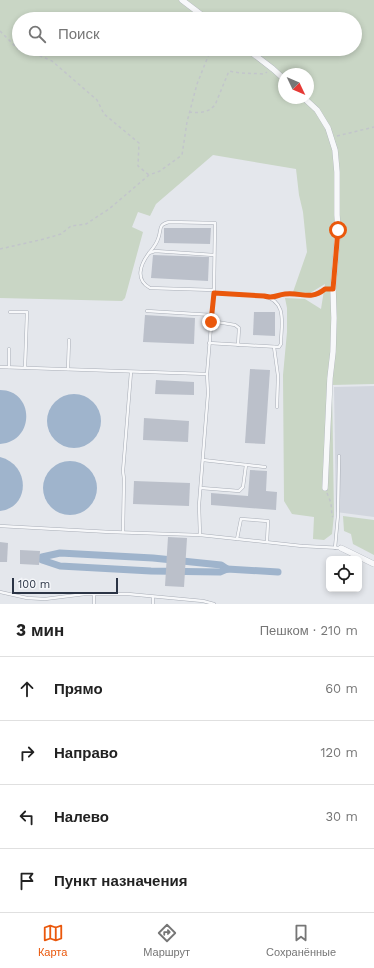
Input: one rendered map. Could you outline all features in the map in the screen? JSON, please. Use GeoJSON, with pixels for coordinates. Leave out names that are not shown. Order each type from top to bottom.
{"type":"FeatureCollection","features":[{"type":"Feature","properties":{"kind":"street"},"geometry":{"type":"LineString","coordinates":[[182,0],[198,12]]}},
{"type":"Feature","properties":{"kind":"street"},"geometry":{"type":"LineString","coordinates":[[256,56],[278,74]]}},
{"type":"Feature","properties":{"kind":"street"},"geometry":{"type":"LineString","coordinates":[[310,104],[317,110],[328,128],[335,150],[337,172],[336,215],[338,230],[333,289],[333,352],[330,378],[325,488]]}},
{"type":"Feature","properties":{"kind":"street"},"geometry":{"type":"LineString","coordinates":[[338,548],[374,564]]}},
{"type":"Feature","properties":{"kind":"lane"},"geometry":{"type":"LineString","coordinates":[[200,535],[199,505],[208,393],[207,374],[209,343],[214,291],[214,223],[164,223],[160,228],[159,237],[156,244],[146,256],[139,275],[144,285],[150,288],[214,291],[264,296],[277,302],[282,310],[281,344],[279,347],[209,343]]}},
{"type":"Feature","properties":{"kind":"lane"},"geometry":{"type":"LineString","coordinates":[[149,253],[155,251],[214,255]]}},
{"type":"Feature","properties":{"kind":"lane"},"geometry":{"type":"LineString","coordinates":[[271,298],[286,294],[313,296],[325,289],[333,289]]}},
{"type":"Feature","properties":{"kind":"lane"},"geometry":{"type":"LineString","coordinates":[[147,311],[212,315]]}},
{"type":"Feature","properties":{"kind":"lane"},"geometry":{"type":"LineString","coordinates":[[10,312],[27,312],[25,368]]}},
{"type":"Feature","properties":{"kind":"lane"},"geometry":{"type":"LineString","coordinates":[[211,322],[235,324],[239,328],[238,345]]}},
{"type":"Feature","properties":{"kind":"lane"},"geometry":{"type":"LineString","coordinates":[[68,370],[69,340]]}},
{"type":"Feature","properties":{"kind":"lane"},"geometry":{"type":"LineString","coordinates":[[274,347],[278,376],[277,407]]}},
{"type":"Feature","properties":{"kind":"lane"},"geometry":{"type":"LineString","coordinates":[[8,368],[10,349]]}},
{"type":"Feature","properties":{"kind":"lane"},"geometry":{"type":"LineString","coordinates":[[0,367],[207,374]]}},
{"type":"Feature","properties":{"kind":"lane"},"geometry":{"type":"LineString","coordinates":[[123,532],[123,471],[131,372]]}},
{"type":"Feature","properties":{"kind":"lane"},"geometry":{"type":"LineString","coordinates":[[0,526],[200,535],[338,548],[339,456]]}},
{"type":"Feature","properties":{"kind":"lane"},"geometry":{"type":"LineString","coordinates":[[203,460],[265,467]]}},
{"type":"Feature","properties":{"kind":"lane"},"geometry":{"type":"LineString","coordinates":[[201,488],[239,491],[243,487],[246,465]]}},
{"type":"Feature","properties":{"kind":"lane"},"geometry":{"type":"LineString","coordinates":[[237,539],[242,519],[268,521],[267,542]]}},
{"type":"Feature","properties":{"kind":"lane"},"geometry":{"type":"LineString","coordinates":[[0,592],[27,598],[45,599],[94,594],[128,594],[203,601],[214,604]]}},
{"type":"Feature","properties":{"kind":"lane"},"geometry":{"type":"LineString","coordinates":[[94,594],[94,604]]}},
{"type":"Feature","properties":{"kind":"lane"},"geometry":{"type":"LineString","coordinates":[[153,596],[153,604]]}},
{"type":"Feature","properties":{"kind":"path"},"geometry":{"type":"LineString","coordinates":[[0,31],[12,43]]}},
{"type":"Feature","properties":{"kind":"path"},"geometry":{"type":"LineString","coordinates":[[42,56],[52,61],[97,100],[104,114],[139,143],[138,166],[149,175]]}},
{"type":"Feature","properties":{"kind":"path"},"geometry":{"type":"LineString","coordinates":[[0,249],[44,239],[61,234],[71,226],[86,224],[109,209],[149,175],[160,171],[182,155],[189,112],[197,84],[208,56]]}},
{"type":"Feature","properties":{"kind":"path"},"geometry":{"type":"LineString","coordinates":[[189,112],[211,110],[215,105],[229,71],[242,74],[264,74],[271,68]]}},
{"type":"Feature","properties":{"kind":"path"},"geometry":{"type":"LineString","coordinates":[[331,137],[374,127]]}},
{"type":"Feature","properties":{"kind":"path"},"geometry":{"type":"LineString","coordinates":[[325,488],[331,503],[332,516],[338,520]]}},
{"type":"Feature","properties":{"kind":"shaded area"},"geometry":{"type":"Polygon","coordinates":[[[374,386],[374,517],[336,512],[334,387],[374,386]]]}},
{"type":"Feature","properties":{"kind":"green space"},"geometry":{"type":"Polygon","coordinates":[[[0,0],[374,0],[374,384],[332,385],[334,515],[332,534],[324,540],[313,539],[314,517],[292,514],[284,501],[283,375],[287,332],[287,308],[285,298],[305,299],[321,309],[325,284],[310,293],[293,292],[307,252],[303,212],[299,195],[296,169],[213,155],[156,204],[150,216],[138,212],[132,227],[143,232],[125,298],[122,301],[0,298],[0,0]]]}},
{"type":"Feature","properties":{"kind":"green space"},"geometry":{"type":"Polygon","coordinates":[[[343,516],[374,520],[374,555],[353,544],[351,534],[344,531],[343,516]]]}},
{"type":"Feature","properties":{"kind":"water"},"geometry":{"type":"Polygon","coordinates":[[[0,390],[11,392],[19,398],[24,406],[26,416],[25,426],[20,434],[12,441],[0,444],[0,390]]]}},
{"type":"Feature","properties":{"kind":"water"},"geometry":{"type":"Polygon","coordinates":[[[69,394],[79,394],[89,398],[97,406],[101,416],[101,426],[97,436],[89,444],[79,448],[69,448],[59,444],[51,436],[47,426],[47,416],[51,406],[59,398],[69,394]]]}},
{"type":"Feature","properties":{"kind":"water"},"geometry":{"type":"Polygon","coordinates":[[[0,457],[10,461],[17,468],[22,477],[23,486],[21,495],[17,502],[10,508],[0,511],[0,457]]]}},
{"type":"Feature","properties":{"kind":"water"},"geometry":{"type":"Polygon","coordinates":[[[65,461],[75,461],[85,465],[93,473],[97,483],[97,493],[93,503],[85,511],[75,515],[65,515],[55,511],[47,503],[43,493],[43,483],[47,473],[55,465],[65,461]]]}},
{"type":"Feature","properties":{"kind":"building"},"geometry":{"type":"Polygon","coordinates":[[[164,228],[211,228],[210,244],[164,243],[164,228]]]}},
{"type":"Feature","properties":{"kind":"building"},"geometry":{"type":"Polygon","coordinates":[[[153,255],[209,257],[208,281],[151,278],[153,255]]]}},
{"type":"Feature","properties":{"kind":"building"},"geometry":{"type":"Polygon","coordinates":[[[254,312],[275,312],[275,336],[253,335],[254,312]]]}},
{"type":"Feature","properties":{"kind":"building"},"geometry":{"type":"Polygon","coordinates":[[[145,315],[195,318],[194,344],[143,342],[145,315]]]}},
{"type":"Feature","properties":{"kind":"building"},"geometry":{"type":"Polygon","coordinates":[[[250,369],[270,370],[265,444],[245,443],[250,369]]]}},
{"type":"Feature","properties":{"kind":"building"},"geometry":{"type":"Polygon","coordinates":[[[156,380],[194,382],[194,395],[155,394],[156,380]]]}},
{"type":"Feature","properties":{"kind":"building"},"geometry":{"type":"Polygon","coordinates":[[[144,418],[189,421],[188,442],[143,440],[144,418]]]}},
{"type":"Feature","properties":{"kind":"building"},"geometry":{"type":"Polygon","coordinates":[[[250,470],[267,471],[266,491],[277,492],[276,510],[211,505],[211,493],[248,496],[250,470]]]}},
{"type":"Feature","properties":{"kind":"building"},"geometry":{"type":"Polygon","coordinates":[[[134,481],[190,483],[189,506],[133,504],[134,481]]]}},
{"type":"Feature","properties":{"kind":"building"},"geometry":{"type":"Polygon","coordinates":[[[168,537],[187,538],[184,587],[165,586],[168,537]]]}},
{"type":"Feature","properties":{"kind":"building"},"geometry":{"type":"Polygon","coordinates":[[[0,542],[8,543],[7,562],[0,562],[0,542]]]}},
{"type":"Feature","properties":{"kind":"building"},"geometry":{"type":"Polygon","coordinates":[[[20,550],[40,551],[39,565],[20,564],[20,550]]]}},
{"type":"Feature","properties":{"kind":"waterway"},"geometry":{"type":"LineString","coordinates":[[42,557],[60,553],[153,558],[221,565],[227,569]]}},
{"type":"Feature","properties":{"kind":"waterway"},"geometry":{"type":"LineString","coordinates":[[42,560],[60,566],[151,571],[220,572],[227,569],[278,572]]}},
{"type":"Feature","properties":{"kind":"route"},"geometry":{"type":"LineString","coordinates":[[211,322],[214,293],[264,296],[271,298],[286,294],[313,296],[325,289],[333,289],[338,230]]}}]}
